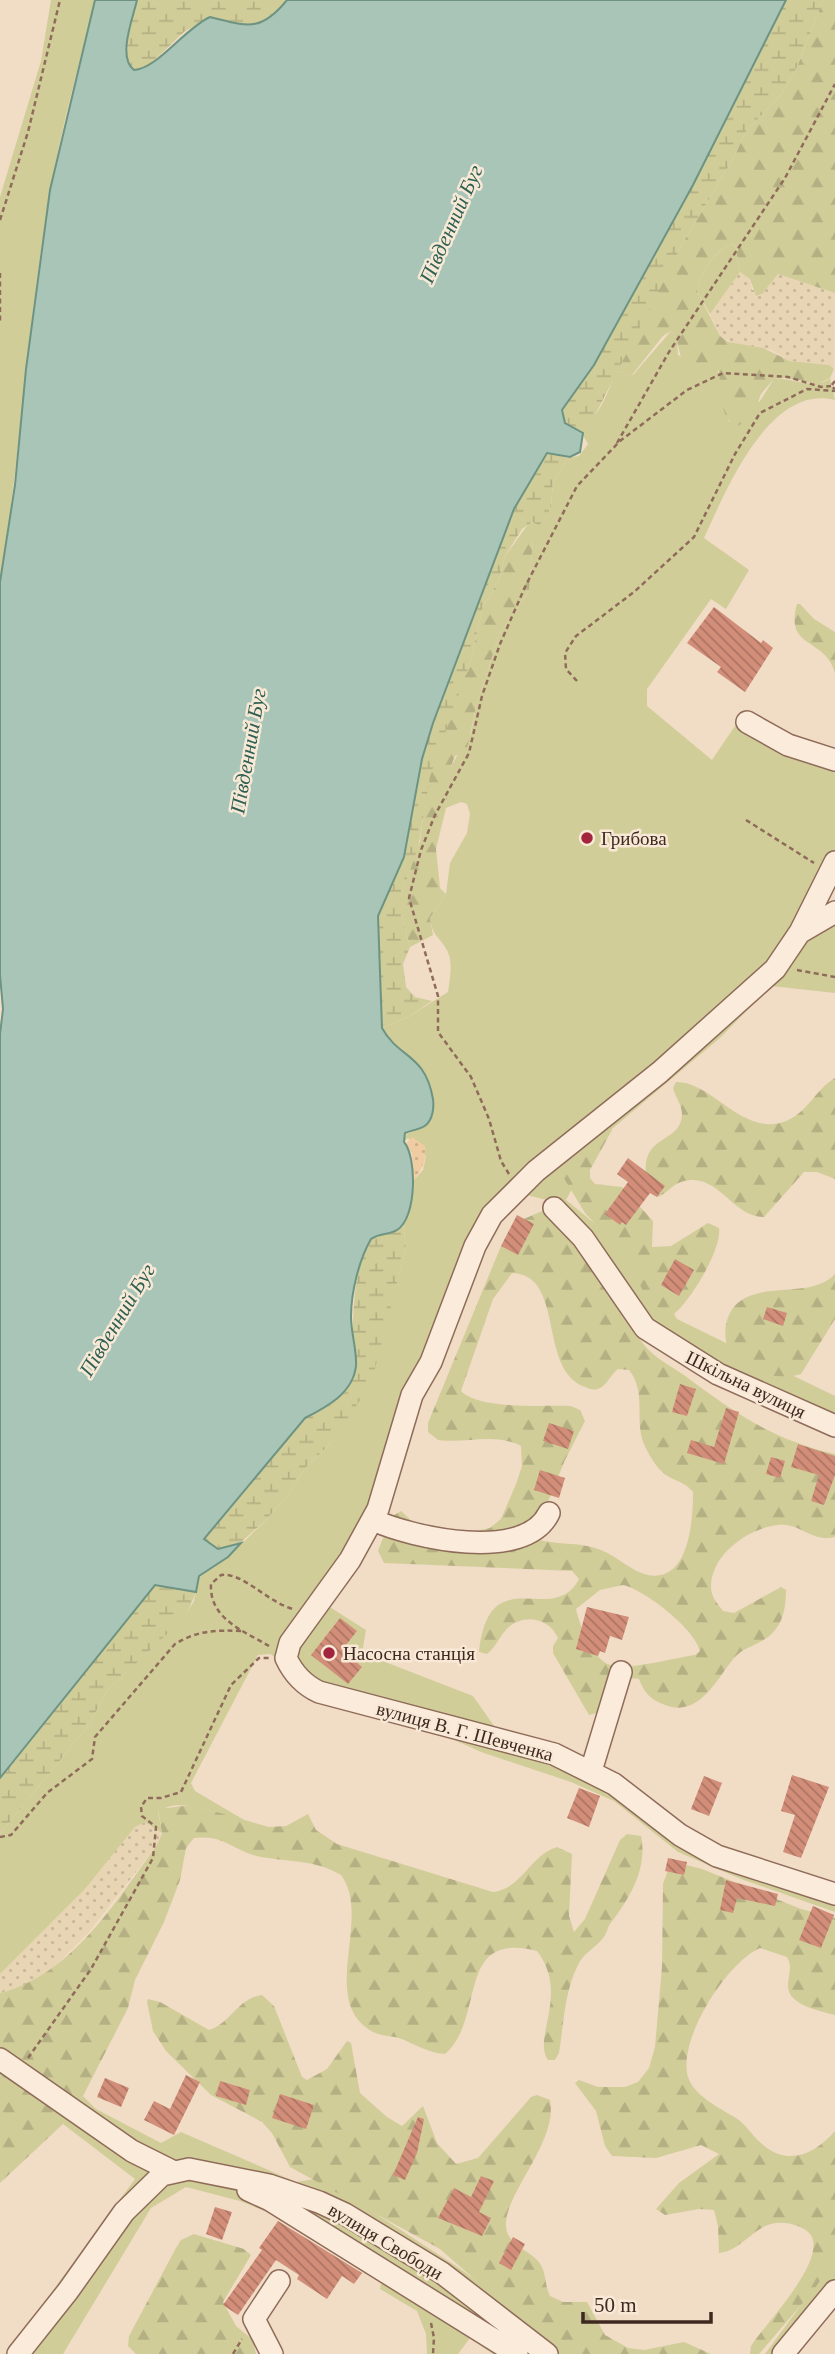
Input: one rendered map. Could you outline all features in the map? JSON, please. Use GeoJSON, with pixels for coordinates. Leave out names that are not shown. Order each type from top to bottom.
{"type":"FeatureCollection","features":[{"type":"Feature","properties":{"kind":"street"},"geometry":{"type":"LineString","coordinates":[[747,722],[788,745],[835,760]]}},
{"type":"Feature","properties":{"kind":"street"},"geometry":{"type":"LineString","coordinates":[[831,867],[835,894]]}},
{"type":"Feature","properties":{"kind":"street"},"geometry":{"type":"LineString","coordinates":[[286,1658],[290,1643],[350,1560],[373,1520],[385,1492],[412,1395],[431,1362],[475,1247],[492,1215],[536,1171],[660,1072],[775,969],[800,932],[831,867]]}},
{"type":"Feature","properties":{"kind":"street"},"geometry":{"type":"LineString","coordinates":[[800,932],[835,912]]}},
{"type":"Feature","properties":{"kind":"street","name":"Шкільна вулиця"},"geometry":{"type":"LineString","coordinates":[[554,1209],[583,1238],[645,1328],[692,1361],[835,1426]]}},
{"type":"Feature","properties":{"kind":"street"},"geometry":{"type":"LineString","coordinates":[[373,1520],[412,1534],[487,1542],[534,1532],[549,1513]]}},
{"type":"Feature","properties":{"kind":"street","name":"вулиця В. Г. Шевченка"},"geometry":{"type":"LineString","coordinates":[[286,1658],[291,1669],[307,1685],[319,1692],[520,1743],[591,1771],[633,1796],[680,1835],[717,1856],[835,1894]]}},
{"type":"Feature","properties":{"kind":"street"},"geometry":{"type":"LineString","coordinates":[[591,1771],[621,1672]]}},
{"type":"Feature","properties":{"kind":"street"},"geometry":{"type":"LineString","coordinates":[[0,2059],[132,2151],[172,2171]]}},
{"type":"Feature","properties":{"kind":"street","name":"вулиця Свободи"},"geometry":{"type":"LineString","coordinates":[[205,2170],[270,2200],[517,2354]]}},
{"type":"Feature","properties":{"kind":"street","name":"вулиця Свободи"},"geometry":{"type":"LineString","coordinates":[[172,2171],[205,2170],[269,2185],[345,2214],[442,2273],[547,2354]]}},
{"type":"Feature","properties":{"kind":"street"},"geometry":{"type":"LineString","coordinates":[[18,2354],[68,2291],[124,2212],[162,2175],[172,2171]]}},
{"type":"Feature","properties":{"kind":"street"},"geometry":{"type":"LineString","coordinates":[[272,2354],[254,2319],[279,2281]]}},
{"type":"Feature","properties":{"kind":"street"},"geometry":{"type":"LineString","coordinates":[[783,2354],[835,2291]]}},
{"type":"Feature","properties":{"kind":"path"},"geometry":{"type":"LineString","coordinates":[[0,220],[28,132],[60,0]]}},
{"type":"Feature","properties":{"kind":"path"},"geometry":{"type":"LineString","coordinates":[[615,447],[669,352],[785,178],[835,84]]}},
{"type":"Feature","properties":{"kind":"path"},"geometry":{"type":"LineString","coordinates":[[0,274],[0,323]]}},
{"type":"Feature","properties":{"kind":"path"},"geometry":{"type":"LineString","coordinates":[[515,1191],[515,1180],[501,1161],[489,1119],[471,1077],[438,1032],[438,996],[409,898],[412,876],[430,827],[470,753],[482,696],[500,643],[525,587],[577,486],[615,447],[687,390],[723,373],[788,377],[834,389]]}},
{"type":"Feature","properties":{"kind":"path"},"geometry":{"type":"LineString","coordinates":[[834,389],[835,381]]}},
{"type":"Feature","properties":{"kind":"path"},"geometry":{"type":"LineString","coordinates":[[578,681],[572,680],[566,670],[565,653],[576,636],[634,592],[694,537],[735,454],[761,413],[807,389],[834,389]]}},
{"type":"Feature","properties":{"kind":"path"},"geometry":{"type":"LineString","coordinates":[[746,820],[831,867]]}},
{"type":"Feature","properties":{"kind":"path"},"geometry":{"type":"LineString","coordinates":[[775,969],[835,977]]}},
{"type":"Feature","properties":{"kind":"path"},"geometry":{"type":"LineString","coordinates":[[286,1658],[220,1614],[211,1595],[211,1584],[221,1575],[243,1580],[279,1605],[300,1611],[314,1611]]}},
{"type":"Feature","properties":{"kind":"path"},"geometry":{"type":"LineString","coordinates":[[0,1837],[11,1835],[47,1793],[92,1759],[95,1737],[175,1644],[191,1634],[211,1629],[243,1631]]}},
{"type":"Feature","properties":{"kind":"path"},"geometry":{"type":"LineString","coordinates":[[19,2070],[91,1969],[153,1858],[156,1826],[142,1816],[141,1807],[147,1798],[161,1798],[181,1792],[231,1685],[248,1666],[259,1657],[286,1658]]}},
{"type":"Feature","properties":{"kind":"path"},"geometry":{"type":"LineString","coordinates":[[424,2295],[422,2302],[435,2338],[433,2354]]}},
{"type":"Feature","properties":{"kind":"shaded area"},"geometry":{"type":"Polygon","coordinates":[[[740,272],[750,279],[752,290],[765,290],[778,274],[835,293],[834,369],[829,365],[790,361],[771,350],[734,344],[720,336],[710,314],[740,272]]]}},
{"type":"Feature","properties":{"kind":"shaded area"},"geometry":{"type":"Polygon","coordinates":[[[145,1822],[161,1831],[157,1845],[89,1932],[50,1971],[30,1983],[0,1993],[0,1974],[85,1889],[135,1827],[145,1822]]]}},
{"type":"Feature","properties":{"kind":"green space"},"geometry":{"type":"Polygon","coordinates":[[[51,0],[95,0],[54,168],[42,240],[0,582],[0,197],[41,61],[51,0]]]}},
{"type":"Feature","properties":{"kind":"green space"},"geometry":{"type":"Polygon","coordinates":[[[137,0],[287,0],[270,20],[255,25],[204,20],[184,32],[144,70],[134,70],[129,64],[126,47],[137,0]]]}},
{"type":"Feature","properties":{"kind":"green space"},"geometry":{"type":"Polygon","coordinates":[[[786,0],[823,0],[797,67],[781,95],[746,131],[734,157],[684,241],[591,423],[580,430],[569,427],[562,418],[562,410],[594,365],[693,185],[786,0]]]}},
{"type":"Feature","properties":{"kind":"green space"},"geometry":{"type":"Polygon","coordinates":[[[823,0],[835,0],[835,293],[778,274],[763,293],[756,296],[750,279],[740,272],[735,244],[715,255],[702,276],[697,291],[720,336],[728,342],[763,348],[790,361],[829,365],[834,369],[830,378],[818,384],[785,378],[774,379],[761,394],[752,419],[735,427],[723,409],[719,371],[709,367],[687,368],[671,331],[663,336],[632,375],[616,371],[684,241],[734,157],[746,131],[781,95],[797,67],[823,0]]]}},
{"type":"Feature","properties":{"kind":"green space"},"geometry":{"type":"Polygon","coordinates":[[[735,244],[740,272],[710,314],[697,291],[699,284],[715,255],[735,244]]]}},
{"type":"Feature","properties":{"kind":"green space"},"geometry":{"type":"Polygon","coordinates":[[[671,331],[677,339],[678,355],[703,367],[716,367],[729,422],[760,401],[774,379],[811,384],[830,378],[835,400],[811,399],[790,408],[770,424],[753,445],[724,494],[704,538],[749,570],[726,609],[711,599],[647,689],[647,706],[712,760],[741,717],[835,765],[835,854],[774,958],[488,1216],[385,1484],[279,1659],[270,1654],[258,1655],[191,1783],[195,1791],[251,1824],[191,1806],[168,1807],[158,1812],[162,1833],[145,1822],[135,1827],[85,1889],[0,1974],[0,1834],[88,1726],[107,1691],[185,1616],[194,1601],[199,1576],[228,1557],[266,1520],[288,1495],[306,1467],[331,1443],[395,1290],[406,1248],[403,1222],[413,1181],[423,1170],[426,1156],[408,1138],[404,1141],[408,1131],[387,1036],[382,1028],[408,1017],[448,992],[450,957],[434,931],[430,918],[446,894],[450,863],[467,833],[470,814],[467,804],[461,802],[446,808],[448,771],[471,733],[476,707],[499,635],[529,591],[533,538],[551,506],[553,482],[568,458],[579,456],[588,444],[580,430],[598,411],[616,371],[633,375],[671,331]]]}},
{"type":"Feature","properties":{"kind":"green space"},"geometry":{"type":"Polygon","coordinates":[[[548,453],[568,458],[553,482],[551,506],[542,527],[532,522],[522,529],[505,556],[499,580],[483,607],[470,662],[430,776],[418,848],[401,895],[401,913],[410,947],[403,964],[406,987],[415,997],[432,1001],[408,1017],[382,1028],[378,916],[404,857],[422,759],[433,723],[514,509],[548,453]]]}},
{"type":"Feature","properties":{"kind":"green space"},"geometry":{"type":"Polygon","coordinates":[[[529,523],[537,523],[542,527],[533,539],[529,591],[499,635],[476,707],[466,753],[455,756],[449,771],[446,808],[436,849],[440,888],[446,894],[430,918],[433,935],[410,947],[401,913],[401,895],[420,841],[427,784],[449,714],[470,662],[483,607],[499,580],[505,556],[529,523]]]}},
{"type":"Feature","properties":{"kind":"green space"},"geometry":{"type":"Polygon","coordinates":[[[797,604],[835,632],[835,673],[823,654],[801,637],[796,629],[797,604]]]}},
{"type":"Feature","properties":{"kind":"green space"},"geometry":{"type":"Polygon","coordinates":[[[835,916],[835,993],[771,986],[721,1037],[574,1161],[574,1185],[566,1200],[625,1248],[652,1277],[677,1319],[835,1396],[835,1417],[753,1385],[647,1320],[560,1203],[522,1194],[806,936],[835,916]]]}},
{"type":"Feature","properties":{"kind":"green space"},"geometry":{"type":"Polygon","coordinates":[[[835,1078],[835,1179],[817,1172],[804,1172],[764,1217],[743,1210],[715,1188],[694,1180],[678,1183],[658,1197],[650,1193],[646,1173],[647,1159],[652,1149],[680,1125],[682,1111],[673,1088],[676,1082],[702,1090],[742,1116],[770,1124],[793,1117],[835,1078]]]}},
{"type":"Feature","properties":{"kind":"green space"},"geometry":{"type":"Polygon","coordinates":[[[610,1125],[612,1130],[590,1170],[590,1178],[595,1184],[622,1187],[653,1221],[652,1247],[671,1246],[708,1223],[719,1228],[719,1237],[704,1274],[674,1314],[665,1314],[649,1300],[616,1246],[585,1213],[559,1170],[605,1126],[610,1125]]]}},
{"type":"Feature","properties":{"kind":"green space"},"geometry":{"type":"Polygon","coordinates":[[[542,1211],[556,1220],[584,1252],[645,1346],[659,1359],[755,1423],[792,1441],[835,1454],[835,1537],[820,1537],[793,1526],[767,1527],[744,1537],[717,1564],[711,1591],[723,1611],[734,1613],[781,1587],[786,1590],[784,1612],[769,1636],[737,1655],[706,1695],[688,1706],[677,1708],[660,1703],[649,1695],[639,1679],[632,1679],[620,1685],[597,1713],[589,1715],[553,1653],[553,1646],[558,1638],[548,1625],[541,1621],[518,1621],[505,1631],[487,1654],[479,1652],[485,1624],[495,1608],[508,1600],[554,1598],[568,1593],[579,1579],[572,1571],[384,1563],[378,1551],[391,1517],[401,1511],[419,1528],[470,1532],[490,1528],[501,1519],[516,1484],[522,1466],[521,1446],[490,1439],[438,1440],[428,1432],[428,1423],[501,1246],[517,1222],[542,1211]],[[512,1273],[493,1299],[461,1391],[470,1397],[497,1404],[571,1406],[580,1410],[585,1421],[565,1460],[533,1538],[593,1547],[642,1573],[662,1575],[673,1569],[686,1546],[692,1517],[693,1492],[662,1472],[648,1452],[641,1435],[638,1387],[629,1370],[618,1369],[605,1384],[596,1389],[585,1387],[570,1377],[561,1362],[539,1289],[529,1278],[512,1273]],[[623,1585],[600,1590],[576,1609],[584,1634],[600,1658],[614,1666],[623,1667],[695,1655],[700,1651],[689,1632],[668,1612],[644,1594],[623,1585]]]}},
{"type":"Feature","properties":{"kind":"green space"},"geometry":{"type":"Polygon","coordinates":[[[403,1222],[406,1248],[371,1384],[331,1443],[306,1467],[288,1495],[266,1520],[240,1543],[218,1549],[203,1540],[297,1425],[306,1417],[330,1405],[340,1394],[350,1355],[357,1276],[363,1257],[371,1239],[398,1230],[403,1222]]]}},
{"type":"Feature","properties":{"kind":"green space"},"geometry":{"type":"Polygon","coordinates":[[[835,1274],[835,1319],[801,1374],[785,1376],[749,1369],[730,1354],[725,1330],[729,1314],[739,1302],[763,1292],[814,1286],[835,1274]]]}},
{"type":"Feature","properties":{"kind":"green space"},"geometry":{"type":"Polygon","coordinates":[[[155,1584],[196,1592],[186,1616],[107,1691],[88,1726],[0,1834],[0,1778],[155,1584]]]}},
{"type":"Feature","properties":{"kind":"green space"},"geometry":{"type":"Polygon","coordinates":[[[325,1604],[366,1630],[362,1653],[473,1696],[499,1733],[331,1691],[293,1661],[299,1638],[325,1604]]]}},
{"type":"Feature","properties":{"kind":"green space"},"geometry":{"type":"Polygon","coordinates":[[[403,1717],[576,1767],[670,1834],[835,1901],[835,1912],[741,1879],[678,1852],[614,1801],[571,1782],[481,1752],[403,1717]]]}},
{"type":"Feature","properties":{"kind":"green space"},"geometry":{"type":"Polygon","coordinates":[[[192,1805],[269,1827],[286,1826],[308,1814],[316,1830],[337,1844],[493,1892],[512,1884],[540,1857],[557,1847],[572,1854],[569,1916],[574,1932],[585,1919],[620,1840],[627,1834],[641,1836],[642,1860],[635,1883],[624,1904],[604,1936],[578,1965],[567,1997],[559,2053],[555,2060],[548,2060],[544,2051],[544,2040],[551,1999],[550,1983],[546,1967],[537,1951],[511,1948],[494,1953],[482,1965],[458,2038],[445,2054],[427,2050],[399,2038],[373,2032],[357,2018],[349,2000],[347,1980],[352,1913],[349,1893],[341,1875],[313,1864],[252,1855],[222,1841],[205,1837],[194,1838],[186,1848],[180,1880],[164,1922],[135,1980],[128,2008],[83,2096],[63,2124],[0,2183],[0,1993],[26,1984],[71,1953],[108,1912],[157,1845],[162,1833],[158,1809],[192,1805]]]}},
{"type":"Feature","properties":{"kind":"green space"},"geometry":{"type":"Polygon","coordinates":[[[679,1863],[702,1869],[801,1909],[835,1918],[835,2015],[806,2006],[793,1998],[789,1993],[790,1968],[787,1957],[760,1948],[747,1956],[720,1985],[697,2024],[690,2043],[687,2061],[691,2084],[708,2101],[740,2121],[758,2141],[772,2151],[782,2155],[801,2155],[819,2146],[835,2131],[835,2259],[813,2291],[759,2354],[750,2354],[751,2346],[795,2288],[812,2255],[813,2241],[807,2231],[790,2224],[771,2224],[733,2248],[719,2253],[718,2226],[714,2210],[699,2209],[665,2215],[656,2209],[679,2183],[719,2154],[701,2145],[656,2158],[612,2156],[605,2146],[596,2111],[575,2083],[579,2080],[598,2087],[625,2087],[638,2082],[649,2068],[655,2047],[662,1967],[663,1884],[668,1870],[679,1863]]]}},
{"type":"Feature","properties":{"kind":"green space"},"geometry":{"type":"Polygon","coordinates":[[[262,1995],[274,2006],[302,2077],[307,2080],[327,2069],[347,2041],[351,2043],[360,2093],[387,2117],[402,2126],[423,2106],[437,2143],[456,2164],[478,2158],[531,2097],[537,2095],[550,2100],[546,2135],[506,2219],[509,2237],[541,2265],[550,2296],[563,2302],[587,2302],[605,2335],[628,2348],[644,2350],[684,2342],[711,2354],[560,2354],[440,2249],[290,2167],[272,2133],[262,2122],[211,2095],[166,2051],[153,2031],[147,2002],[148,1999],[160,2002],[209,2030],[223,2022],[247,2001],[262,1995]]]}},
{"type":"Feature","properties":{"kind":"green space"},"geometry":{"type":"Polygon","coordinates":[[[83,2096],[96,2109],[161,2143],[181,2132],[296,2182],[321,2178],[459,2268],[577,2354],[555,2354],[364,2227],[540,2354],[493,2354],[470,2338],[458,2354],[427,2354],[426,2334],[417,2311],[380,2289],[382,2280],[279,2217],[240,2201],[186,2187],[151,2208],[63,2354],[6,2354],[135,2179],[63,2124],[83,2096]]]}},
{"type":"Feature","properties":{"kind":"green space"},"geometry":{"type":"Polygon","coordinates":[[[194,2234],[244,2249],[251,2255],[223,2302],[236,2326],[253,2340],[256,2354],[136,2354],[128,2346],[129,2336],[176,2248],[181,2240],[194,2234]]]}},
{"type":"Feature","properties":{"kind":"green space"},"geometry":{"type":"Polygon","coordinates":[[[835,2259],[835,2282],[779,2354],[765,2354],[835,2259]]]}},
{"type":"Feature","properties":{"kind":"sand"},"geometry":{"type":"Polygon","coordinates":[[[412,1137],[425,1146],[423,1166],[413,1181],[412,1153],[406,1144],[412,1137]]]}},
{"type":"Feature","properties":{"kind":"water","name":"Південний Буг"},"geometry":{"type":"Polygon","coordinates":[[[95,0],[137,0],[126,47],[129,64],[134,70],[152,63],[190,30],[210,17],[252,24],[269,18],[287,0],[786,0],[693,185],[594,365],[562,410],[565,423],[583,433],[580,452],[570,457],[547,453],[514,509],[433,723],[422,759],[404,857],[378,916],[382,1028],[424,1073],[433,1099],[433,1109],[426,1125],[405,1133],[404,1142],[411,1160],[413,1187],[404,1223],[391,1233],[371,1239],[359,1266],[351,1307],[356,1360],[354,1376],[338,1398],[305,1418],[204,1539],[218,1549],[241,1543],[228,1557],[199,1576],[196,1592],[155,1585],[0,1778],[0,1034],[3,1009],[0,975],[0,582],[15,485],[26,369],[50,190],[95,0]]]}},
{"type":"Feature","properties":{"kind":"building"},"geometry":{"type":"Polygon","coordinates":[[[714,607],[761,643],[763,640],[773,648],[745,692],[717,672],[721,667],[687,643],[714,607]]]}},
{"type":"Feature","properties":{"kind":"building"},"geometry":{"type":"Polygon","coordinates":[[[628,1158],[665,1186],[657,1197],[650,1193],[626,1225],[622,1222],[620,1225],[605,1214],[628,1182],[617,1174],[628,1158]]]}},
{"type":"Feature","properties":{"kind":"building"},"geometry":{"type":"Polygon","coordinates":[[[517,1215],[534,1224],[518,1255],[501,1246],[517,1215]]]}},
{"type":"Feature","properties":{"kind":"building"},"geometry":{"type":"Polygon","coordinates":[[[675,1259],[694,1270],[679,1296],[661,1285],[675,1259]]]}},
{"type":"Feature","properties":{"kind":"building"},"geometry":{"type":"Polygon","coordinates":[[[767,1307],[787,1313],[783,1326],[763,1319],[767,1307]]]}},
{"type":"Feature","properties":{"kind":"building"},"geometry":{"type":"Polygon","coordinates":[[[680,1384],[696,1389],[687,1416],[672,1412],[680,1384]]]}},
{"type":"Feature","properties":{"kind":"building"},"geometry":{"type":"Polygon","coordinates":[[[726,1408],[739,1412],[724,1464],[687,1453],[691,1440],[714,1447],[726,1408]]]}},
{"type":"Feature","properties":{"kind":"building"},"geometry":{"type":"Polygon","coordinates":[[[549,1423],[574,1431],[568,1449],[543,1441],[549,1423]]]}},
{"type":"Feature","properties":{"kind":"building"},"geometry":{"type":"Polygon","coordinates":[[[798,1444],[835,1456],[835,1475],[824,1505],[811,1501],[819,1475],[791,1467],[798,1444]]]}},
{"type":"Feature","properties":{"kind":"building"},"geometry":{"type":"Polygon","coordinates":[[[771,1457],[785,1461],[780,1478],[766,1474],[771,1457]]]}},
{"type":"Feature","properties":{"kind":"building"},"geometry":{"type":"Polygon","coordinates":[[[540,1470],[565,1478],[559,1498],[534,1490],[540,1470]]]}},
{"type":"Feature","properties":{"kind":"building"},"geometry":{"type":"Polygon","coordinates":[[[587,1607],[629,1617],[622,1640],[610,1636],[605,1653],[600,1651],[598,1656],[576,1649],[587,1607]]]}},
{"type":"Feature","properties":{"kind":"building","name":"Насосна станція"},"geometry":{"type":"Polygon","coordinates":[[[340,1618],[357,1631],[342,1650],[362,1667],[348,1684],[311,1655],[340,1618]]]}},
{"type":"Feature","properties":{"kind":"building"},"geometry":{"type":"Polygon","coordinates":[[[792,1775],[829,1787],[801,1858],[783,1852],[795,1815],[781,1811],[792,1775]]]}},
{"type":"Feature","properties":{"kind":"building"},"geometry":{"type":"Polygon","coordinates":[[[704,1776],[722,1783],[709,1816],[691,1809],[704,1776]]]}},
{"type":"Feature","properties":{"kind":"building"},"geometry":{"type":"Polygon","coordinates":[[[579,1788],[600,1796],[589,1827],[567,1818],[579,1788]]]}},
{"type":"Feature","properties":{"kind":"building"},"geometry":{"type":"Polygon","coordinates":[[[668,1858],[687,1862],[684,1875],[665,1871],[668,1858]]]}},
{"type":"Feature","properties":{"kind":"building"},"geometry":{"type":"Polygon","coordinates":[[[726,1880],[778,1894],[775,1906],[737,1898],[733,1913],[720,1910],[726,1880]]]}},
{"type":"Feature","properties":{"kind":"building"},"geometry":{"type":"Polygon","coordinates":[[[813,1906],[834,1915],[821,1948],[799,1940],[813,1906]]]}},
{"type":"Feature","properties":{"kind":"building"},"geometry":{"type":"Polygon","coordinates":[[[186,2075],[200,2082],[174,2135],[144,2120],[154,2101],[170,2109],[186,2075]]]}},
{"type":"Feature","properties":{"kind":"building"},"geometry":{"type":"Polygon","coordinates":[[[105,2078],[129,2088],[121,2107],[97,2097],[105,2078]]]}},
{"type":"Feature","properties":{"kind":"building"},"geometry":{"type":"Polygon","coordinates":[[[220,2081],[250,2090],[246,2105],[216,2096],[220,2081]]]}},
{"type":"Feature","properties":{"kind":"building"},"geometry":{"type":"Polygon","coordinates":[[[280,2094],[314,2105],[306,2129],[272,2118],[280,2094]]]}},
{"type":"Feature","properties":{"kind":"building"},"geometry":{"type":"Polygon","coordinates":[[[418,2117],[424,2119],[417,2153],[405,2180],[393,2175],[418,2117]]]}},
{"type":"Feature","properties":{"kind":"building"},"geometry":{"type":"Polygon","coordinates":[[[481,2176],[494,2181],[479,2212],[491,2218],[482,2236],[438,2218],[454,2188],[471,2197],[481,2176]]]}},
{"type":"Feature","properties":{"kind":"building"},"geometry":{"type":"Polygon","coordinates":[[[215,2207],[232,2212],[222,2240],[206,2234],[215,2207]]]}},
{"type":"Feature","properties":{"kind":"building"},"geometry":{"type":"Polygon","coordinates":[[[278,2221],[362,2273],[354,2284],[342,2276],[327,2299],[297,2279],[299,2275],[276,2260],[238,2315],[223,2305],[262,2250],[259,2248],[278,2221]]]}},
{"type":"Feature","properties":{"kind":"building"},"geometry":{"type":"Polygon","coordinates":[[[513,2237],[525,2244],[511,2270],[499,2263],[513,2237]]]}},
{"type":"Feature","properties":{"kind":"place","name":"Грибова"},"geometry":{"type":"Point","coordinates":[587,838]}},
{"type":"Feature","properties":{"kind":"place","name":"Насосна станція"},"geometry":{"type":"Point","coordinates":[329,1653]}}]}
